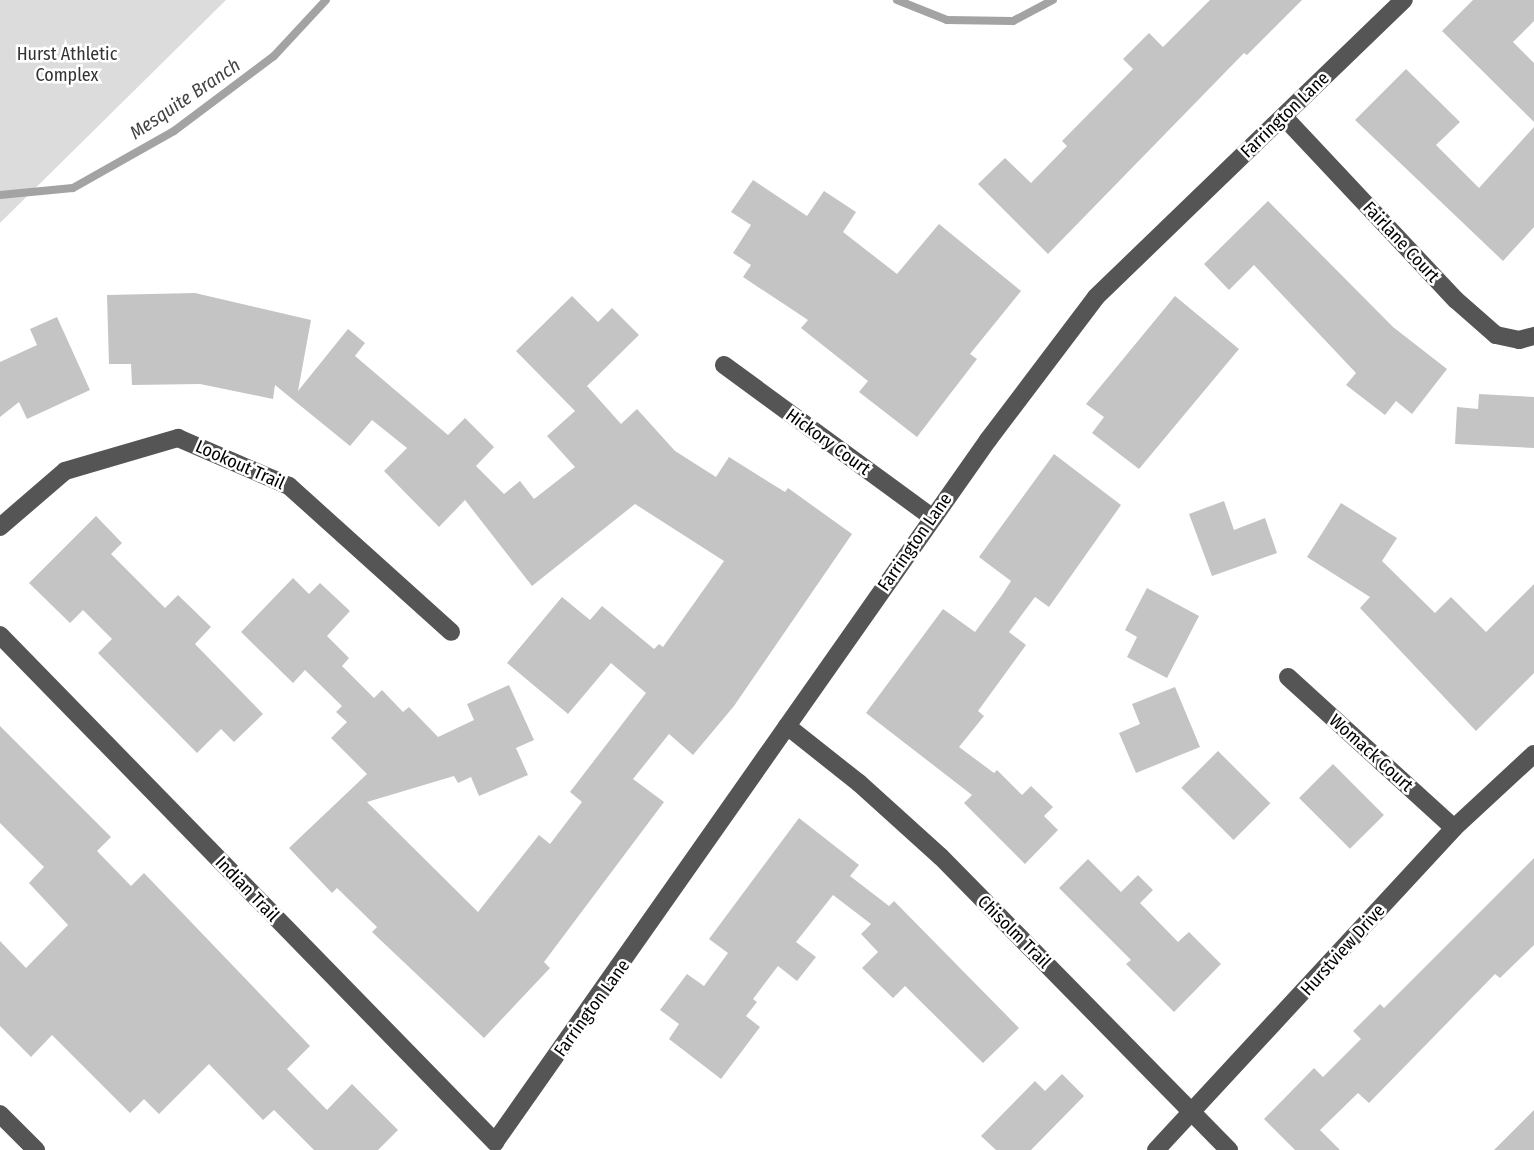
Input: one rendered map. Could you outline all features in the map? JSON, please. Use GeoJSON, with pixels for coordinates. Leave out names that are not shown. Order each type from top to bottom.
{"type":"FeatureCollection","features":[{"type":"Feature","properties":{"kind":"street","name":"Farrington Lane"},"geometry":{"type":"LineString","coordinates":[[495,1142],[933,518],[1096,297],[1404,0]]}},
{"type":"Feature","properties":{"kind":"street","name":"Fairlane Court"},"geometry":{"type":"LineString","coordinates":[[1284,117],[1456,300],[1496,335],[1519,340],[1534,336]]}},
{"type":"Feature","properties":{"kind":"street","name":"Hickory Court"},"geometry":{"type":"LineString","coordinates":[[724,365],[933,518]]}},
{"type":"Feature","properties":{"kind":"street","name":"Lookout Trail"},"geometry":{"type":"LineString","coordinates":[[0,527],[65,471],[178,438],[289,486],[451,632]]}},
{"type":"Feature","properties":{"kind":"street","name":"Indian Trail"},"geometry":{"type":"LineString","coordinates":[[0,635],[495,1142]]}},
{"type":"Feature","properties":{"kind":"street","name":"Womack Court"},"geometry":{"type":"LineString","coordinates":[[1288,677],[1454,828]]}},
{"type":"Feature","properties":{"kind":"street","name":"Chisolm Trail"},"geometry":{"type":"LineString","coordinates":[[787,726],[859,783],[941,858],[1229,1150]]}},
{"type":"Feature","properties":{"kind":"street","name":"Hurstview Drive"},"geometry":{"type":"LineString","coordinates":[[1156,1150],[1193,1114],[1454,828],[1534,754]]}},
{"type":"Feature","properties":{"kind":"street"},"geometry":{"type":"LineString","coordinates":[[0,1114],[36,1150]]}},
{"type":"Feature","properties":{"kind":"green space","name":"Hurst Athletic Complex"},"geometry":{"type":"Polygon","coordinates":[[[0,0],[226,0],[0,223],[0,0]]]}},
{"type":"Feature","properties":{"kind":"building"},"geometry":{"type":"Polygon","coordinates":[[[1210,0],[1302,0],[1247,55],[1244,53],[1048,254],[978,184],[1005,158],[1031,183],[1067,146],[1062,141],[1133,69],[1123,59],[1149,33],[1163,47],[1210,0]]]}},
{"type":"Feature","properties":{"kind":"building"},"geometry":{"type":"Polygon","coordinates":[[[1473,0],[1534,0],[1534,21],[1513,42],[1534,63],[1534,122],[1442,31],[1473,0]]]}},
{"type":"Feature","properties":{"kind":"building"},"geometry":{"type":"Polygon","coordinates":[[[1406,69],[1460,122],[1436,145],[1479,188],[1534,127],[1534,227],[1503,261],[1355,120],[1406,69]]]}},
{"type":"Feature","properties":{"kind":"building"},"geometry":{"type":"Polygon","coordinates":[[[753,180],[807,216],[824,191],[856,212],[843,232],[897,274],[939,224],[1021,291],[970,354],[977,359],[917,437],[859,392],[868,381],[801,328],[808,320],[743,277],[751,265],[733,253],[751,225],[731,212],[753,180]]]}},
{"type":"Feature","properties":{"kind":"building"},"geometry":{"type":"Polygon","coordinates":[[[1268,201],[1393,327],[1447,369],[1412,414],[1396,401],[1385,415],[1346,385],[1356,373],[1254,265],[1229,290],[1204,264],[1268,201]]]}},
{"type":"Feature","properties":{"kind":"building"},"geometry":{"type":"Polygon","coordinates":[[[195,293],[311,320],[298,391],[348,329],[365,343],[355,356],[448,435],[465,418],[494,447],[476,466],[504,494],[520,481],[534,499],[575,467],[547,436],[575,411],[516,351],[572,296],[598,322],[612,308],[639,335],[587,386],[621,424],[637,409],[675,451],[716,477],[729,457],[785,492],[788,488],[852,534],[734,706],[693,755],[669,734],[633,779],[664,802],[544,962],[550,968],[484,1038],[372,932],[377,927],[337,888],[332,893],[289,848],[367,774],[331,738],[347,722],[336,712],[342,706],[305,670],[293,683],[241,632],[293,578],[309,594],[320,583],[350,611],[327,636],[349,658],[342,666],[374,698],[382,690],[403,712],[409,707],[438,737],[474,720],[467,704],[509,685],[534,740],[516,748],[528,775],[479,796],[471,777],[458,783],[454,776],[367,802],[478,912],[539,835],[550,844],[582,802],[570,792],[646,693],[611,663],[568,714],[507,663],[562,597],[590,620],[602,606],[654,649],[659,644],[663,647],[724,561],[635,504],[532,586],[465,500],[439,527],[384,471],[407,448],[372,420],[350,446],[275,385],[273,399],[200,384],[132,385],[131,364],[109,364],[107,295],[195,293]]]}},
{"type":"Feature","properties":{"kind":"building"},"geometry":{"type":"Polygon","coordinates":[[[1175,296],[1239,349],[1139,469],[1092,433],[1104,417],[1086,404],[1175,296]]]}},
{"type":"Feature","properties":{"kind":"building"},"geometry":{"type":"Polygon","coordinates":[[[57,317],[90,390],[27,419],[19,402],[0,417],[0,362],[37,345],[30,329],[57,317]]]}},
{"type":"Feature","properties":{"kind":"building"},"geometry":{"type":"Polygon","coordinates":[[[1479,394],[1534,397],[1534,448],[1455,444],[1457,407],[1478,409],[1479,394]]]}},
{"type":"Feature","properties":{"kind":"building"},"geometry":{"type":"Polygon","coordinates":[[[1054,454],[1121,505],[1049,607],[1035,597],[1009,632],[1026,645],[978,711],[984,716],[959,747],[994,773],[997,770],[1022,795],[1031,786],[1053,807],[1044,816],[1058,830],[1025,864],[964,803],[972,795],[866,713],[943,609],[975,632],[1002,595],[1011,581],[979,557],[1054,454]]]}},
{"type":"Feature","properties":{"kind":"building"},"geometry":{"type":"Polygon","coordinates":[[[1224,501],[1234,530],[1265,518],[1277,553],[1212,576],[1189,514],[1224,501]]]}},
{"type":"Feature","properties":{"kind":"building"},"geometry":{"type":"Polygon","coordinates":[[[1341,503],[1397,538],[1382,561],[1435,613],[1451,597],[1486,632],[1534,584],[1534,673],[1476,731],[1360,608],[1370,597],[1307,557],[1341,503]]]}},
{"type":"Feature","properties":{"kind":"building"},"geometry":{"type":"Polygon","coordinates":[[[96,516],[122,543],[111,554],[165,608],[178,595],[211,627],[195,644],[263,714],[234,742],[221,729],[197,753],[98,653],[112,639],[83,610],[70,623],[29,583],[96,516]]]}},
{"type":"Feature","properties":{"kind":"building"},"geometry":{"type":"Polygon","coordinates":[[[1147,588],[1199,616],[1167,678],[1127,657],[1137,637],[1125,630],[1147,588]]]}},
{"type":"Feature","properties":{"kind":"building"},"geometry":{"type":"Polygon","coordinates":[[[1175,687],[1200,747],[1136,773],[1119,733],[1140,724],[1132,704],[1175,687]]]}},
{"type":"Feature","properties":{"kind":"building"},"geometry":{"type":"Polygon","coordinates":[[[0,726],[111,837],[97,851],[131,886],[144,873],[310,1046],[287,1069],[327,1110],[352,1084],[398,1130],[378,1150],[314,1150],[274,1110],[263,1120],[209,1064],[159,1114],[144,1099],[130,1113],[52,1035],[31,1057],[0,1026],[0,941],[26,968],[68,925],[29,883],[44,867],[0,823],[0,726]]]}},
{"type":"Feature","properties":{"kind":"building"},"geometry":{"type":"Polygon","coordinates":[[[1218,751],[1270,803],[1234,840],[1181,788],[1218,751]]]}},
{"type":"Feature","properties":{"kind":"building"},"geometry":{"type":"Polygon","coordinates":[[[1333,764],[1384,815],[1350,849],[1299,798],[1333,764]]]}},
{"type":"Feature","properties":{"kind":"building"},"geometry":{"type":"Polygon","coordinates":[[[799,818],[859,865],[850,876],[889,906],[894,901],[1019,1028],[983,1063],[905,986],[893,998],[862,968],[878,952],[861,934],[871,924],[833,895],[796,942],[816,957],[797,981],[778,966],[753,999],[757,1002],[746,1016],[760,1027],[721,1079],[669,1039],[679,1024],[660,1010],[687,974],[704,986],[728,953],[709,939],[799,818]]]}},
{"type":"Feature","properties":{"kind":"building"},"geometry":{"type":"Polygon","coordinates":[[[1534,858],[1534,945],[1500,978],[1495,974],[1369,1103],[1358,1093],[1320,1130],[1340,1150],[1295,1150],[1264,1119],[1314,1068],[1323,1077],[1361,1039],[1353,1031],[1380,1004],[1384,1008],[1534,858]]]}},
{"type":"Feature","properties":{"kind":"building"},"geometry":{"type":"Polygon","coordinates":[[[1088,859],[1121,892],[1138,875],[1153,890],[1140,903],[1178,942],[1189,932],[1221,964],[1174,1012],[1126,964],[1131,960],[1059,888],[1088,859]]]}},
{"type":"Feature","properties":{"kind":"building"},"geometry":{"type":"Polygon","coordinates":[[[1062,1074],[1084,1096],[1031,1150],[996,1150],[981,1136],[1035,1081],[1045,1091],[1062,1074]]]}},
{"type":"Feature","properties":{"kind":"building"},"geometry":{"type":"Polygon","coordinates":[[[1534,1110],[1534,1150],[1494,1150],[1534,1110]]]}},
{"type":"Feature","properties":{"kind":"waterway","name":"Mesquite Branch"},"geometry":{"type":"LineString","coordinates":[[0,195],[73,188],[174,131],[274,56],[326,0]]}},
{"type":"Feature","properties":{"kind":"waterway","name":"Mesquite Branch"},"geometry":{"type":"LineString","coordinates":[[897,0],[947,20],[1013,21],[1053,0]]}}]}
